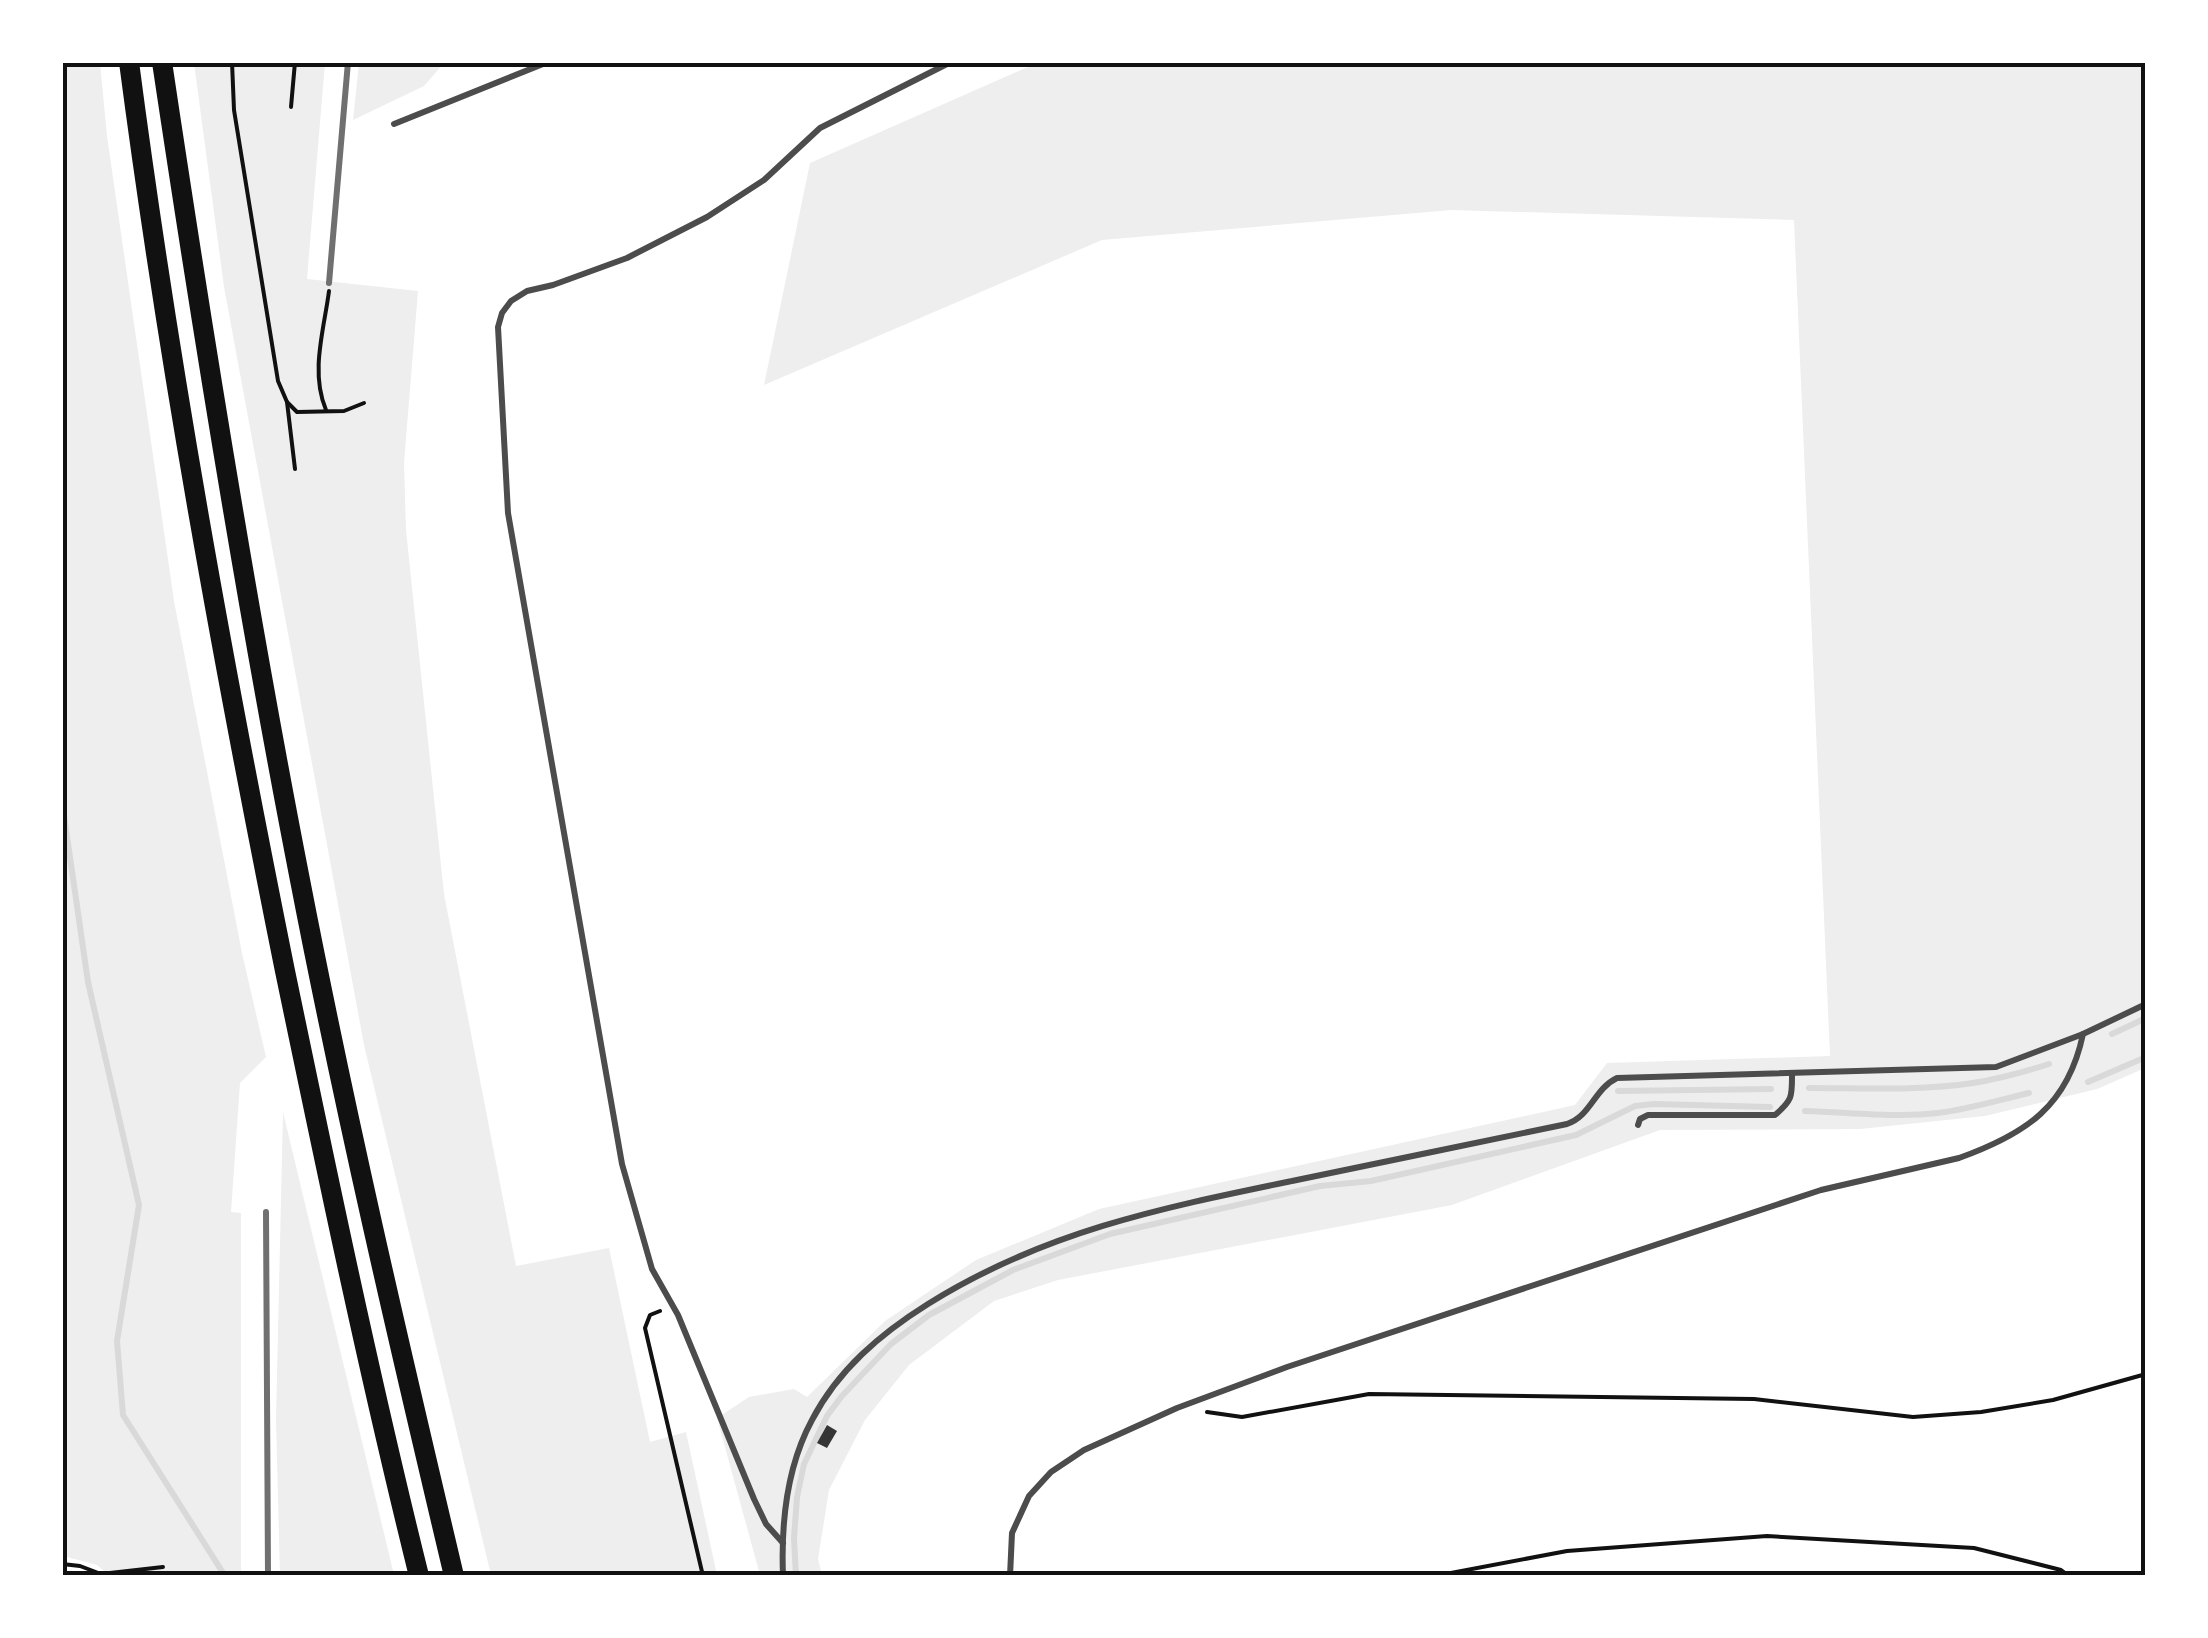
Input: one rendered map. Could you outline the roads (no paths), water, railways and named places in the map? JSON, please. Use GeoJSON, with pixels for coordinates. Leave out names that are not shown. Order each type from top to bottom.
{"type":"FeatureCollection","features":[{"type":"Feature","properties":{"kind":"highway"},"geometry":{"type":"LineString","coordinates":[[129,62],[201,541],[234,715],[323,1157],[419,1576]]}},
{"type":"Feature","properties":{"kind":"highway"},"geometry":{"type":"LineString","coordinates":[[162,62],[237,538],[300,879],[355,1149],[454,1576]]}},
{"type":"Feature","properties":{"kind":"lane"},"geometry":{"type":"LineString","coordinates":[[394,124],[548,62]]}},
{"type":"Feature","properties":{"kind":"lane"},"geometry":{"type":"LineString","coordinates":[[783,1543],[766,1524],[754,1499],[678,1315],[652,1268],[618,1145],[508,514],[498,326],[510,301],[526,291],[627,258],[707,217],[764,180],[820,128],[951,62]]}},
{"type":"Feature","properties":{"kind":"lane"},"geometry":{"type":"LineString","coordinates":[[783,1576],[788,1494],[810,1424],[836,1382],[890,1330],[950,1290],[1019,1255],[1099,1226],[1180,1204],[1567,1124],[1584,1116],[1600,1089],[1617,1078],[1996,1067],[2083,1034],[2146,1004]]}},
{"type":"Feature","properties":{"kind":"lane"},"geometry":{"type":"LineString","coordinates":[[1010,1576],[1012,1533],[1029,1496],[1051,1472],[1084,1450],[1178,1408],[1306,1361],[1821,1190],[1976,1152],[2024,1127],[2064,1089],[2083,1034]]}},
{"type":"Feature","properties":{"kind":"lane"},"geometry":{"type":"LineString","coordinates":[[1638,1125],[1640,1119],[1648,1116],[1775,1114],[1792,1096],[1792,1074]]}},
{"type":"Feature","properties":{"kind":"waterway"},"geometry":{"type":"LineString","coordinates":[[62,802],[88,982],[139,1205],[117,1341],[123,1415],[225,1576]]}},
{"type":"Feature","properties":{"kind":"waterway"},"geometry":{"type":"LineString","coordinates":[[2112,1034],[2146,1018]]}},
{"type":"Feature","properties":{"kind":"waterway"},"geometry":{"type":"LineString","coordinates":[[2088,1082],[2146,1057]]}},
{"type":"Feature","properties":{"kind":"waterway"},"geometry":{"type":"LineString","coordinates":[[1809,1088],[1953,1086],[2049,1064]]}},
{"type":"Feature","properties":{"kind":"waterway"},"geometry":{"type":"LineString","coordinates":[[1618,1091],[1771,1089]]}},
{"type":"Feature","properties":{"kind":"waterway"},"geometry":{"type":"LineString","coordinates":[[1805,1111],[1938,1113],[2029,1093]]}},
{"type":"Feature","properties":{"kind":"waterway"},"geometry":{"type":"LineString","coordinates":[[796,1576],[797,1497],[804,1464],[827,1416],[891,1344],[929,1315],[1013,1270],[1110,1234],[1320,1186],[1371,1181],[1576,1135],[1635,1106],[1770,1107]]}},
{"type":"Feature","properties":{"kind":"railway"},"geometry":{"type":"LineString","coordinates":[[329,283],[348,62]]}},
{"type":"Feature","properties":{"kind":"railway"},"geometry":{"type":"LineString","coordinates":[[266,1212],[268,1576]]}}]}
